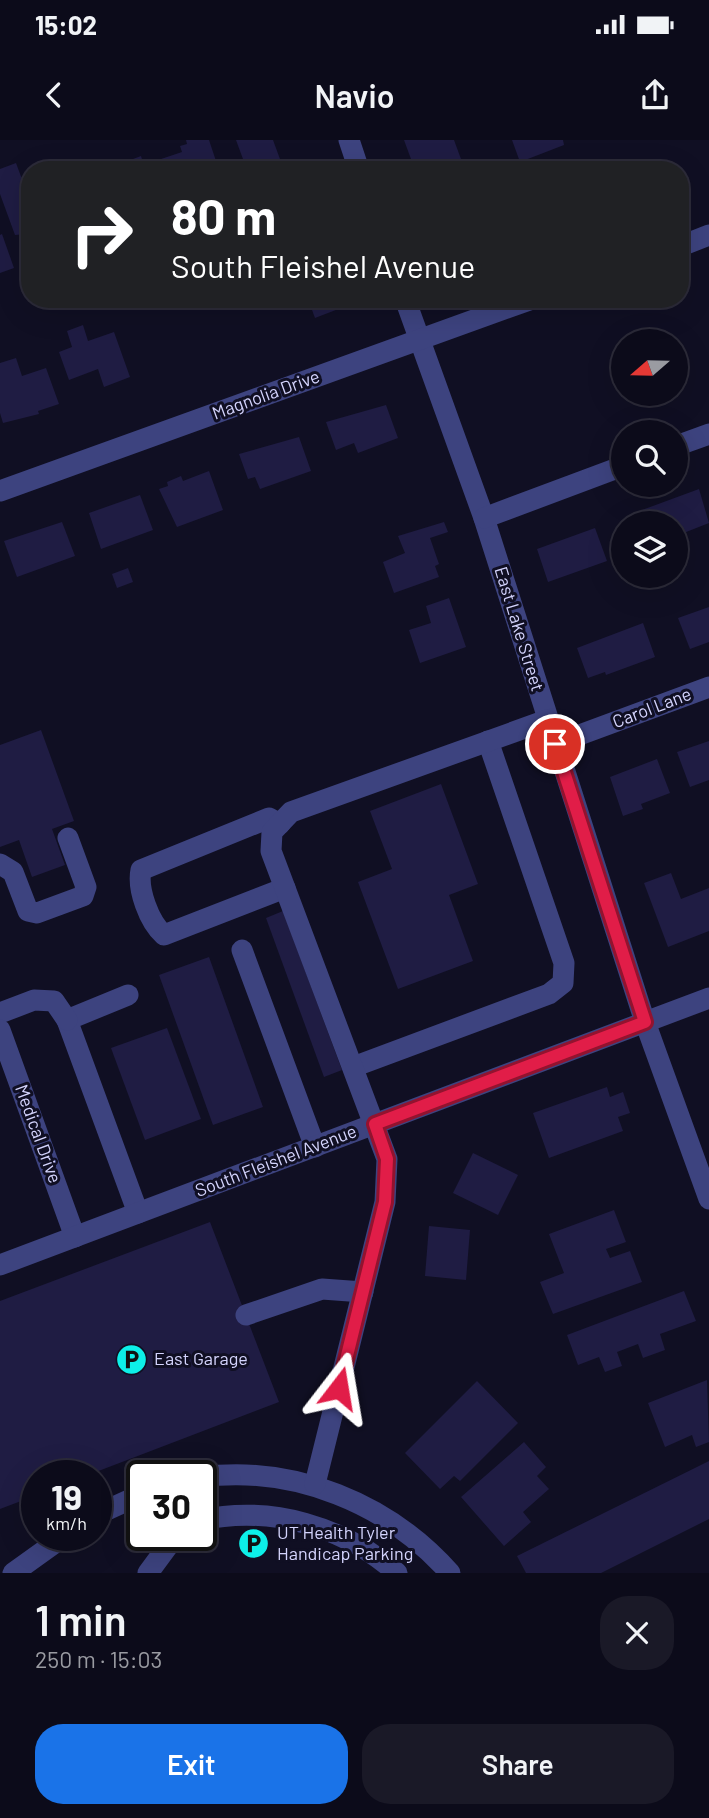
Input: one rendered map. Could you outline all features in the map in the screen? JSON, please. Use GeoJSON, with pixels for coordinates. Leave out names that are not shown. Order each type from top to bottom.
{"type":"FeatureCollection","features":[{"type":"Feature","properties":{"kind":"street"},"geometry":{"type":"LineString","coordinates":[[349,140],[356,161]]}},
{"type":"Feature","properties":{"kind":"street"},"geometry":{"type":"LineString","coordinates":[[689,243],[709,236]]}},
{"type":"Feature","properties":{"kind":"street","name":"East Lake Street"},"geometry":{"type":"LineString","coordinates":[[408,308],[484,518],[645,1022],[709,1199]]}},
{"type":"Feature","properties":{"kind":"street","name":"Magnolia Drive"},"geometry":{"type":"LineString","coordinates":[[0,491],[507,308]]}},
{"type":"Feature","properties":{"kind":"street"},"geometry":{"type":"LineString","coordinates":[[688,442],[709,434]]}},
{"type":"Feature","properties":{"kind":"street"},"geometry":{"type":"LineString","coordinates":[[484,518],[611,470]]}},
{"type":"Feature","properties":{"kind":"street","name":"Carol Lane"},"geometry":{"type":"LineString","coordinates":[[555,744],[709,687]]}},
{"type":"Feature","properties":{"kind":"street"},"geometry":{"type":"LineString","coordinates":[[315,1484],[387,1188],[387,1159],[271,851],[272,832],[291,812],[547,720]]}},
{"type":"Feature","properties":{"kind":"street"},"geometry":{"type":"LineString","coordinates":[[353,1067],[549,994],[563,983],[564,963],[488,741]]}},
{"type":"Feature","properties":{"kind":"street"},"geometry":{"type":"LineString","coordinates":[[280,824],[269,818],[256,823],[141,870],[139,881],[155,927],[164,935],[285,888]]}},
{"type":"Feature","properties":{"kind":"street"},"geometry":{"type":"LineString","coordinates":[[0,864],[13,872],[28,911],[37,913],[71,901],[83,896],[86,887],[68,838]]}},
{"type":"Feature","properties":{"kind":"street"},"geometry":{"type":"LineString","coordinates":[[242,950],[314,1147]]}},
{"type":"Feature","properties":{"kind":"street"},"geometry":{"type":"LineString","coordinates":[[67,1020],[128,995]]}},
{"type":"Feature","properties":{"kind":"street","name":"South Fleishel Avenue"},"geometry":{"type":"LineString","coordinates":[[0,1265],[709,998]]}},
{"type":"Feature","properties":{"kind":"street"},"geometry":{"type":"LineString","coordinates":[[0,1013],[34,1000],[54,1001],[67,1020],[138,1213]]}},
{"type":"Feature","properties":{"kind":"street","name":"Medical Drive"},"geometry":{"type":"LineString","coordinates":[[0,1030],[75,1237]]}},
{"type":"Feature","properties":{"kind":"street"},"geometry":{"type":"LineString","coordinates":[[246,1315],[322,1289],[363,1292]]}},
{"type":"Feature","properties":{"kind":"street"},"geometry":{"type":"LineString","coordinates":[[217,1477],[275,1477],[315,1484],[390,1521],[450,1573]]}},
{"type":"Feature","properties":{"kind":"street"},"geometry":{"type":"LineString","coordinates":[[217,1518],[258,1514],[299,1520],[337,1535],[382,1560],[397,1573]]}},
{"type":"Feature","properties":{"kind":"street"},"geometry":{"type":"LineString","coordinates":[[13,1573],[44,1551]]}},
{"type":"Feature","properties":{"kind":"street"},"geometry":{"type":"LineString","coordinates":[[148,1573],[164,1551]]}},
{"type":"Feature","properties":{"kind":"building"},"geometry":{"type":"Polygon","coordinates":[[[186,140],[209,140],[216,161],[155,161],[182,152],[180,146],[187,144],[186,140]]]}},
{"type":"Feature","properties":{"kind":"building"},"geometry":{"type":"Polygon","coordinates":[[[236,140],[273,140],[281,161],[244,161],[236,140]]]}},
{"type":"Feature","properties":{"kind":"building"},"geometry":{"type":"Polygon","coordinates":[[[404,140],[454,140],[462,161],[412,161],[404,140]]]}},
{"type":"Feature","properties":{"kind":"building"},"geometry":{"type":"Polygon","coordinates":[[[512,140],[563,140],[564,145],[520,161],[512,140]]]}},
{"type":"Feature","properties":{"kind":"building"},"geometry":{"type":"Polygon","coordinates":[[[141,156],[142,161],[128,161],[141,156]]]}},
{"type":"Feature","properties":{"kind":"building"},"geometry":{"type":"Polygon","coordinates":[[[16,163],[21,176],[21,234],[15,235],[0,194],[0,169],[16,163]]]}},
{"type":"Feature","properties":{"kind":"building"},"geometry":{"type":"Polygon","coordinates":[[[2,234],[14,268],[0,273],[0,235],[2,234]]]}},
{"type":"Feature","properties":{"kind":"building"},"geometry":{"type":"Polygon","coordinates":[[[311,308],[341,308],[315,318],[311,308]]]}},
{"type":"Feature","properties":{"kind":"building"},"geometry":{"type":"Polygon","coordinates":[[[83,325],[88,341],[114,332],[130,377],[104,387],[98,369],[69,380],[59,352],[72,347],[67,331],[83,325]]]}},
{"type":"Feature","properties":{"kind":"building"},"geometry":{"type":"Polygon","coordinates":[[[16,358],[22,376],[46,368],[59,404],[38,411],[39,414],[3,423],[0,413],[0,363],[16,358]]]}},
{"type":"Feature","properties":{"kind":"building"},"geometry":{"type":"Polygon","coordinates":[[[386,405],[398,438],[358,453],[354,443],[336,450],[326,422],[386,405]]]}},
{"type":"Feature","properties":{"kind":"building"},"geometry":{"type":"Polygon","coordinates":[[[299,437],[311,471],[260,489],[255,477],[248,479],[239,454],[299,437]]]}},
{"type":"Feature","properties":{"kind":"building"},"geometry":{"type":"Polygon","coordinates":[[[209,471],[223,510],[177,527],[159,489],[181,476],[183,481],[209,471]]]}},
{"type":"Feature","properties":{"kind":"building"},"geometry":{"type":"Polygon","coordinates":[[[699,489],[709,523],[688,531],[688,511],[642,511],[677,497],[688,497],[688,493],[699,489]]]}},
{"type":"Feature","properties":{"kind":"building"},"geometry":{"type":"Polygon","coordinates":[[[140,495],[153,530],[101,549],[89,513],[140,495]]]}},
{"type":"Feature","properties":{"kind":"building"},"geometry":{"type":"Polygon","coordinates":[[[62,522],[75,556],[17,577],[4,541],[62,522]]]}},
{"type":"Feature","properties":{"kind":"building"},"geometry":{"type":"Polygon","coordinates":[[[444,522],[448,532],[430,538],[439,564],[435,566],[439,577],[394,593],[383,562],[405,553],[398,536],[444,522]]]}},
{"type":"Feature","properties":{"kind":"building"},"geometry":{"type":"Polygon","coordinates":[[[595,528],[607,561],[548,582],[537,549],[595,528]]]}},
{"type":"Feature","properties":{"kind":"building"},"geometry":{"type":"Polygon","coordinates":[[[128,568],[133,582],[117,588],[112,574],[128,568]]]}},
{"type":"Feature","properties":{"kind":"building"},"geometry":{"type":"Polygon","coordinates":[[[449,598],[466,647],[420,663],[409,630],[431,623],[426,606],[449,598]]]}},
{"type":"Feature","properties":{"kind":"building"},"geometry":{"type":"Polygon","coordinates":[[[709,607],[709,642],[690,649],[678,618],[709,607]]]}},
{"type":"Feature","properties":{"kind":"building"},"geometry":{"type":"Polygon","coordinates":[[[643,623],[655,657],[606,675],[605,672],[588,678],[577,648],[643,623]]]}},
{"type":"Feature","properties":{"kind":"building"},"geometry":{"type":"Polygon","coordinates":[[[41,730],[74,821],[52,829],[65,865],[32,877],[19,840],[0,847],[0,745],[41,730]]]}},
{"type":"Feature","properties":{"kind":"building"},"geometry":{"type":"Polygon","coordinates":[[[709,741],[709,780],[690,787],[677,752],[709,741]]]}},
{"type":"Feature","properties":{"kind":"building"},"geometry":{"type":"Polygon","coordinates":[[[657,759],[670,793],[641,804],[643,809],[623,816],[610,777],[657,759]]]}},
{"type":"Feature","properties":{"kind":"building"},"geometry":{"type":"Polygon","coordinates":[[[441,784],[478,884],[449,895],[473,961],[398,989],[358,882],[392,869],[370,811],[441,784]]]}},
{"type":"Feature","properties":{"kind":"building"},"geometry":{"type":"Polygon","coordinates":[[[671,873],[681,899],[709,888],[709,931],[668,947],[644,883],[671,873]]]}},
{"type":"Feature","properties":{"kind":"building"},"geometry":{"type":"Polygon","coordinates":[[[283,911],[342,1070],[324,1077],[266,918],[283,911]]]}},
{"type":"Feature","properties":{"kind":"building"},"geometry":{"type":"Polygon","coordinates":[[[209,957],[263,1107],[213,1125],[159,975],[209,957]]]}},
{"type":"Feature","properties":{"kind":"building"},"geometry":{"type":"Polygon","coordinates":[[[167,1028],[201,1119],[145,1140],[111,1048],[167,1028]]]}},
{"type":"Feature","properties":{"kind":"building"},"geometry":{"type":"Polygon","coordinates":[[[607,1087],[610,1097],[623,1092],[630,1113],[618,1117],[623,1131],[549,1158],[533,1113],[607,1087]]]}},
{"type":"Feature","properties":{"kind":"building"},"geometry":{"type":"Polygon","coordinates":[[[473,1153],[518,1175],[498,1215],[453,1193],[473,1153]]]}},
{"type":"Feature","properties":{"kind":"building"},"geometry":{"type":"Polygon","coordinates":[[[614,1210],[626,1242],[606,1249],[610,1258],[630,1251],[642,1282],[553,1314],[540,1282],[564,1273],[549,1234],[614,1210]]]}},
{"type":"Feature","properties":{"kind":"building","name":"East Garage"},"geometry":{"type":"Polygon","coordinates":[[[210,1222],[279,1402],[112,1466],[112,1460],[21,1460],[21,1501],[0,1509],[0,1301],[210,1222]]]}},
{"type":"Feature","properties":{"kind":"building"},"geometry":{"type":"Polygon","coordinates":[[[429,1226],[470,1230],[466,1280],[425,1276],[429,1226]]]}},
{"type":"Feature","properties":{"kind":"building"},"geometry":{"type":"Polygon","coordinates":[[[684,1291],[696,1321],[660,1334],[665,1350],[643,1358],[638,1344],[617,1352],[622,1366],[605,1372],[599,1357],[578,1365],[567,1335],[684,1291]]]}},
{"type":"Feature","properties":{"kind":"building"},"geometry":{"type":"Polygon","coordinates":[[[707,1380],[709,1442],[696,1447],[692,1435],[665,1447],[648,1403],[707,1380]]]}},
{"type":"Feature","properties":{"kind":"building"},"geometry":{"type":"Polygon","coordinates":[[[477,1381],[518,1423],[460,1481],[454,1476],[440,1489],[405,1453],[477,1381]]]}},
{"type":"Feature","properties":{"kind":"building"},"geometry":{"type":"Polygon","coordinates":[[[524,1442],[546,1467],[537,1476],[549,1489],[523,1512],[531,1522],[504,1546],[461,1497],[524,1442]]]}},
{"type":"Feature","properties":{"kind":"building"},"geometry":{"type":"Polygon","coordinates":[[[709,1461],[709,1519],[601,1573],[526,1573],[517,1556],[709,1461]]]}},
{"type":"Feature","properties":{"kind":"place","name":"East Garage"},"geometry":{"type":"Point","coordinates":[131,1359]}},
{"type":"Feature","properties":{"kind":"place","name":"UT Health Tyler Handicap Parking"},"geometry":{"type":"Point","coordinates":[254,1543]}},
{"type":"Feature","properties":{"kind":"route"},"geometry":{"type":"LineString","coordinates":[[339,1388],[387,1188],[387,1159],[375,1124],[645,1022],[555,744]]}}]}
